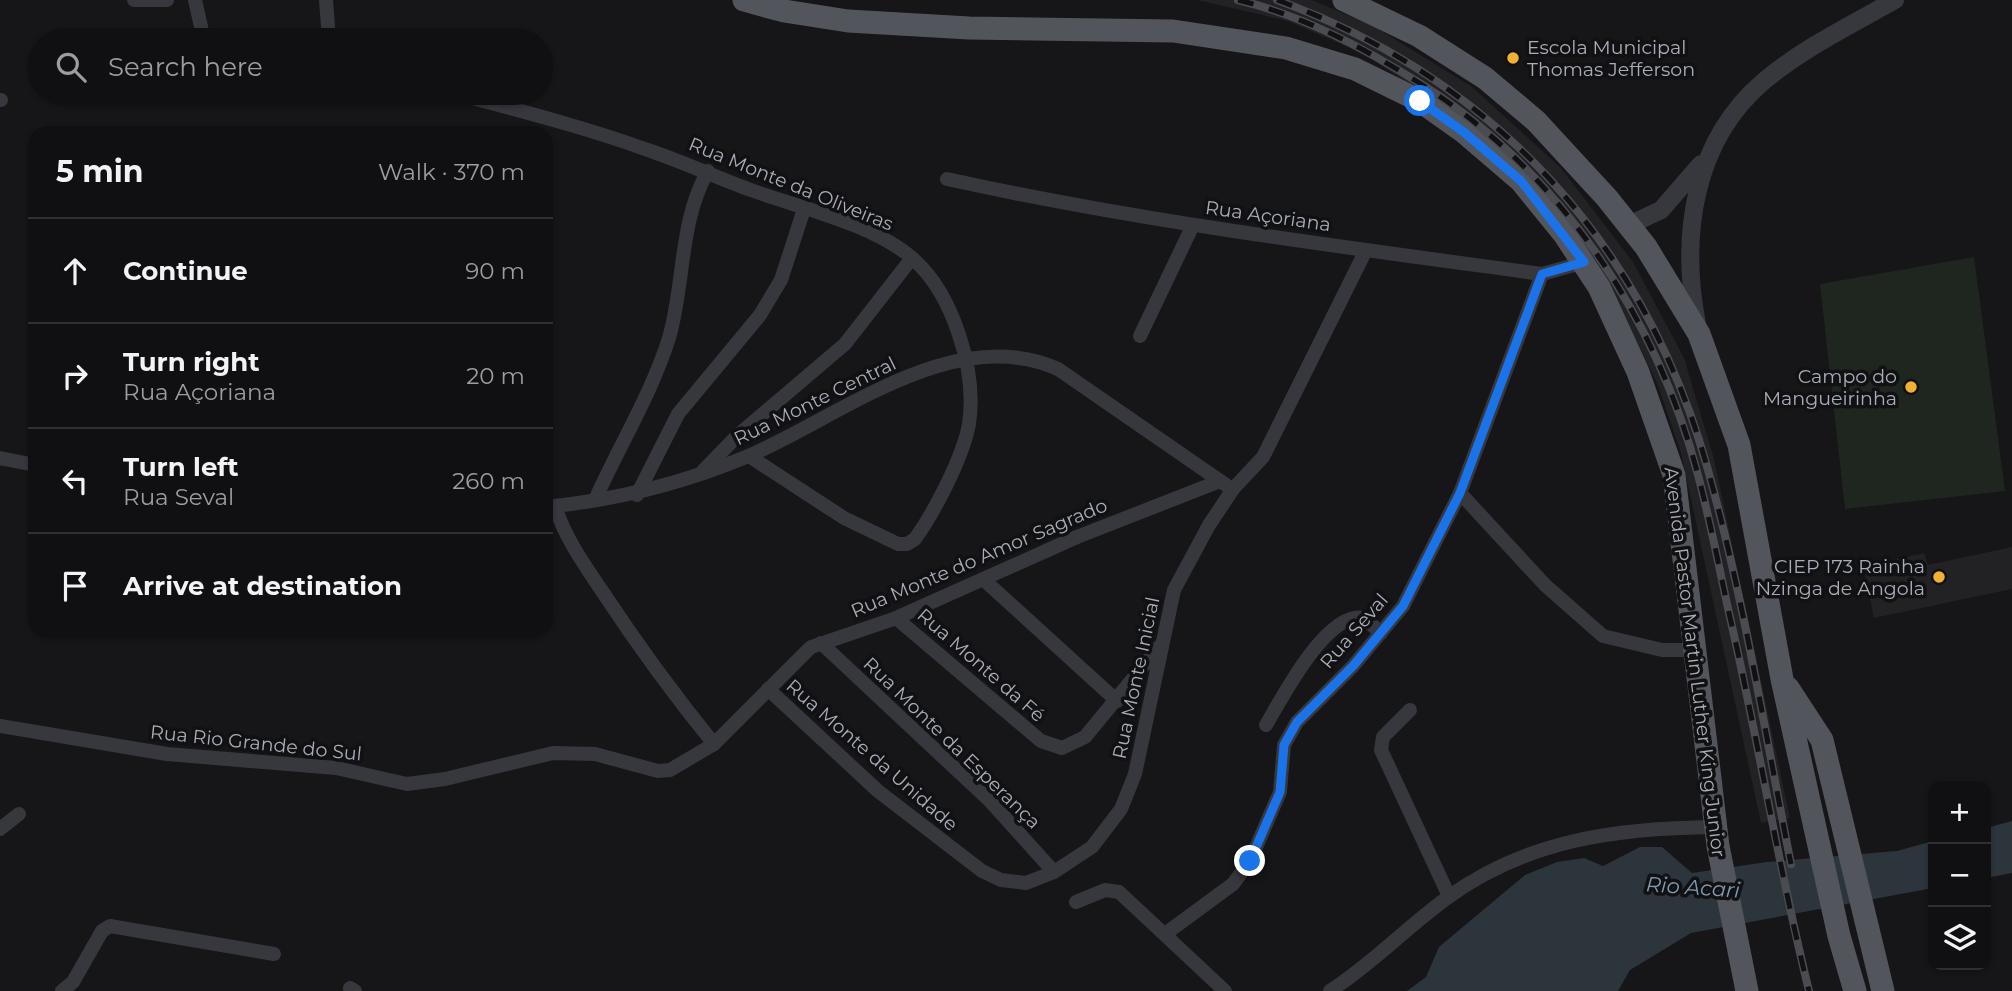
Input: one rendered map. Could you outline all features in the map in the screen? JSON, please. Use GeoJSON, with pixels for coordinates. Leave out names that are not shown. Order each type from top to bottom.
{"type":"FeatureCollection","features":[{"type":"Feature","properties":{"kind":"main road","name":"Avenida Pastor Martin Luther King Junior"},"geometry":{"type":"LineString","coordinates":[[744,0],[848,21],[968,28],[1173,31],[1286,48],[1355,69],[1420,101],[1465,133],[1521,181],[1584,262],[1638,372],[1674,475],[1689,589],[1693,650],[1710,761],[1716,836],[1743,970]]}},
{"type":"Feature","properties":{"kind":"main road"},"geometry":{"type":"LineString","coordinates":[[1344,0],[1419,36],[1485,78],[1536,121],[1646,247],[1699,334],[1739,445],[1782,679],[1839,936],[1855,991]]}},
{"type":"Feature","properties":{"kind":"main road"},"geometry":{"type":"LineString","coordinates":[[1782,679],[1822,740],[1883,991]]}},
{"type":"Feature","properties":{"kind":"main road"},"geometry":{"type":"LineString","coordinates":[[1733,991],[1743,970]]}},
{"type":"Feature","properties":{"kind":"street"},"geometry":{"type":"LineString","coordinates":[[134,0],[167,0]]}},
{"type":"Feature","properties":{"kind":"street"},"geometry":{"type":"LineString","coordinates":[[195,0],[201,28]]}},
{"type":"Feature","properties":{"kind":"street"},"geometry":{"type":"LineString","coordinates":[[326,0],[328,28]]}},
{"type":"Feature","properties":{"kind":"street"},"geometry":{"type":"LineString","coordinates":[[1629,225],[1661,210],[1706,159],[1727,121],[1765,80],[1811,48],[1895,0]]}},
{"type":"Feature","properties":{"kind":"street","name":"Rua Monte da Oliveiras"},"geometry":{"type":"LineString","coordinates":[[496,105],[639,146],[884,240],[912,258],[935,282],[948,306],[965,361],[970,404],[969,424],[962,447],[921,531],[908,544],[898,544],[844,518],[749,456]]}},
{"type":"Feature","properties":{"kind":"street"},"geometry":{"type":"LineString","coordinates":[[1699,334],[1690,253],[1696,198],[1706,159]]}},
{"type":"Feature","properties":{"kind":"street"},"geometry":{"type":"LineString","coordinates":[[595,500],[657,373],[670,335],[694,198],[708,171]]}},
{"type":"Feature","properties":{"kind":"street","name":"Rua Açoriana"},"geometry":{"type":"LineString","coordinates":[[947,179],[1192,225],[1542,274],[1584,262]]}},
{"type":"Feature","properties":{"kind":"street"},"geometry":{"type":"LineString","coordinates":[[637,495],[678,414],[760,315],[781,280],[804,209]]}},
{"type":"Feature","properties":{"kind":"street"},"geometry":{"type":"LineString","coordinates":[[1140,336],[1192,225]]}},
{"type":"Feature","properties":{"kind":"street","name":"Rua Monte Inicial"},"geometry":{"type":"LineString","coordinates":[[1026,883],[1073,863],[1092,847],[1121,809],[1135,774],[1174,590],[1226,485],[1263,457],[1366,250]]}},
{"type":"Feature","properties":{"kind":"street"},"geometry":{"type":"LineString","coordinates":[[700,474],[738,435],[845,344],[912,258]]}},
{"type":"Feature","properties":{"kind":"street","name":"Rua Seval"},"geometry":{"type":"LineString","coordinates":[[1165,934],[1233,884],[1250,861],[1280,792],[1284,745],[1297,722],[1381,634],[1403,606],[1460,493],[1542,274]]}},
{"type":"Feature","properties":{"kind":"street","name":"Rua Monte Central"},"geometry":{"type":"LineString","coordinates":[[553,507],[637,495],[700,474],[749,456],[863,395],[910,376],[965,361],[1020,357],[1037,360],[1058,369],[1226,485]]}},
{"type":"Feature","properties":{"kind":"street"},"geometry":{"type":"LineString","coordinates":[[0,458],[28,464]]}},
{"type":"Feature","properties":{"kind":"street","name":"Rua Monte do Amor Sagrado"},"geometry":{"type":"LineString","coordinates":[[670,770],[714,744],[811,647],[896,618],[1090,532],[1226,485]]}},
{"type":"Feature","properties":{"kind":"street"},"geometry":{"type":"LineString","coordinates":[[1460,493],[1585,624],[1603,636],[1662,650],[1693,650]]}},
{"type":"Feature","properties":{"kind":"street"},"geometry":{"type":"LineString","coordinates":[[553,511],[615,612],[670,689],[714,744]]}},
{"type":"Feature","properties":{"kind":"street"},"geometry":{"type":"LineString","coordinates":[[982,579],[1117,702]]}},
{"type":"Feature","properties":{"kind":"street"},"geometry":{"type":"LineString","coordinates":[[1266,725],[1295,675],[1329,632],[1341,622],[1357,616],[1364,618],[1381,634]]}},
{"type":"Feature","properties":{"kind":"street","name":"Rua Monte da Fé"},"geometry":{"type":"LineString","coordinates":[[896,618],[996,705],[1049,746],[1062,748],[1075,745],[1117,702],[1162,644]]}},
{"type":"Feature","properties":{"kind":"street","name":"Rua Monte da Esperança"},"geometry":{"type":"LineString","coordinates":[[821,643],[990,801],[1054,873]]}},
{"type":"Feature","properties":{"kind":"street","name":"Rua Monte da Unidade"},"geometry":{"type":"LineString","coordinates":[[768,689],[868,783],[961,858],[1001,880],[1026,883]]}},
{"type":"Feature","properties":{"kind":"street"},"geometry":{"type":"LineString","coordinates":[[1410,710],[1383,737],[1381,750],[1449,897]]}},
{"type":"Feature","properties":{"kind":"street","name":"Rua Rio Grande do Sul"},"geometry":{"type":"LineString","coordinates":[[0,726],[167,754],[336,768],[407,784],[458,776],[553,753],[595,754],[658,771],[670,770]]}},
{"type":"Feature","properties":{"kind":"street"},"geometry":{"type":"LineString","coordinates":[[0,829],[19,814]]}},
{"type":"Feature","properties":{"kind":"street"},"geometry":{"type":"LineString","coordinates":[[1330,991],[1449,897],[1497,869],[1548,848],[1598,834],[1645,828],[1716,836]]}},
{"type":"Feature","properties":{"kind":"street"},"geometry":{"type":"LineString","coordinates":[[1076,902],[1105,890],[1115,891],[1225,991]]}},
{"type":"Feature","properties":{"kind":"street"},"geometry":{"type":"LineString","coordinates":[[62,991],[73,982],[102,931],[110,926],[274,954]]}},
{"type":"Feature","properties":{"kind":"shaded area"},"geometry":{"type":"Polygon","coordinates":[[[1197,0],[1312,0],[1373,26],[1471,86],[1561,168],[1633,262],[1684,358],[1714,459],[1790,818],[1761,823],[1681,453],[1657,383],[1608,284],[1462,119],[1364,54],[1288,21],[1197,0]]]}},
{"type":"Feature","properties":{"kind":"shaded area","name":"Campo do Mangueirinha"},"geometry":{"type":"Polygon","coordinates":[[[1974,257],[2005,491],[1845,509],[1820,284],[1974,257]]]}},
{"type":"Feature","properties":{"kind":"shaded area","name":"CIEP 173 Rainha Nzinga de Angola"},"geometry":{"type":"Polygon","coordinates":[[[2012,547],[2012,589],[1874,618],[1863,566],[1924,553],[1928,565],[2012,547]]]}},
{"type":"Feature","properties":{"kind":"water"},"geometry":{"type":"Polygon","coordinates":[[[2012,821],[2012,873],[1991,877],[1991,827],[2012,821]]]}},
{"type":"Feature","properties":{"kind":"water","name":"Rio Acari"},"geometry":{"type":"Polygon","coordinates":[[[1928,842],[1928,889],[1691,933],[1630,970],[1618,991],[1407,991],[1426,977],[1439,947],[1525,875],[1557,862],[1584,858],[1603,866],[1640,847],[1662,847],[1692,873],[1767,862],[1897,851],[1928,842]]]}},
{"type":"Feature","properties":{"kind":"railway"},"geometry":{"type":"LineString","coordinates":[[1238,0],[1310,24],[1355,46],[1421,84],[1471,120],[1517,160],[1559,204],[1596,253],[1629,305],[1657,359],[1680,416],[1698,475],[1809,991]]}},
{"type":"Feature","properties":{"kind":"railway"},"geometry":{"type":"LineString","coordinates":[[1277,0],[1356,34],[1428,76],[1493,125],[1551,181],[1602,244],[1645,313],[1681,389],[1721,519],[1791,864]]}},
{"type":"Feature","properties":{"kind":"place","name":"Escola Municipal Thomas Jefferson"},"geometry":{"type":"Point","coordinates":[1513,58]}},
{"type":"Feature","properties":{"kind":"place","name":"Campo do Mangueirinha"},"geometry":{"type":"Point","coordinates":[1911,387]}},
{"type":"Feature","properties":{"kind":"place","name":"CIEP 173 Rainha Nzinga de Angola"},"geometry":{"type":"Point","coordinates":[1939,577]}},
{"type":"Feature","properties":{"kind":"route"},"geometry":{"type":"LineString","coordinates":[[1250,861],[1280,792],[1284,745],[1297,722],[1353,666],[1403,606],[1460,493],[1542,274],[1564,270],[1584,262],[1521,181],[1465,133],[1420,101]]}}]}
